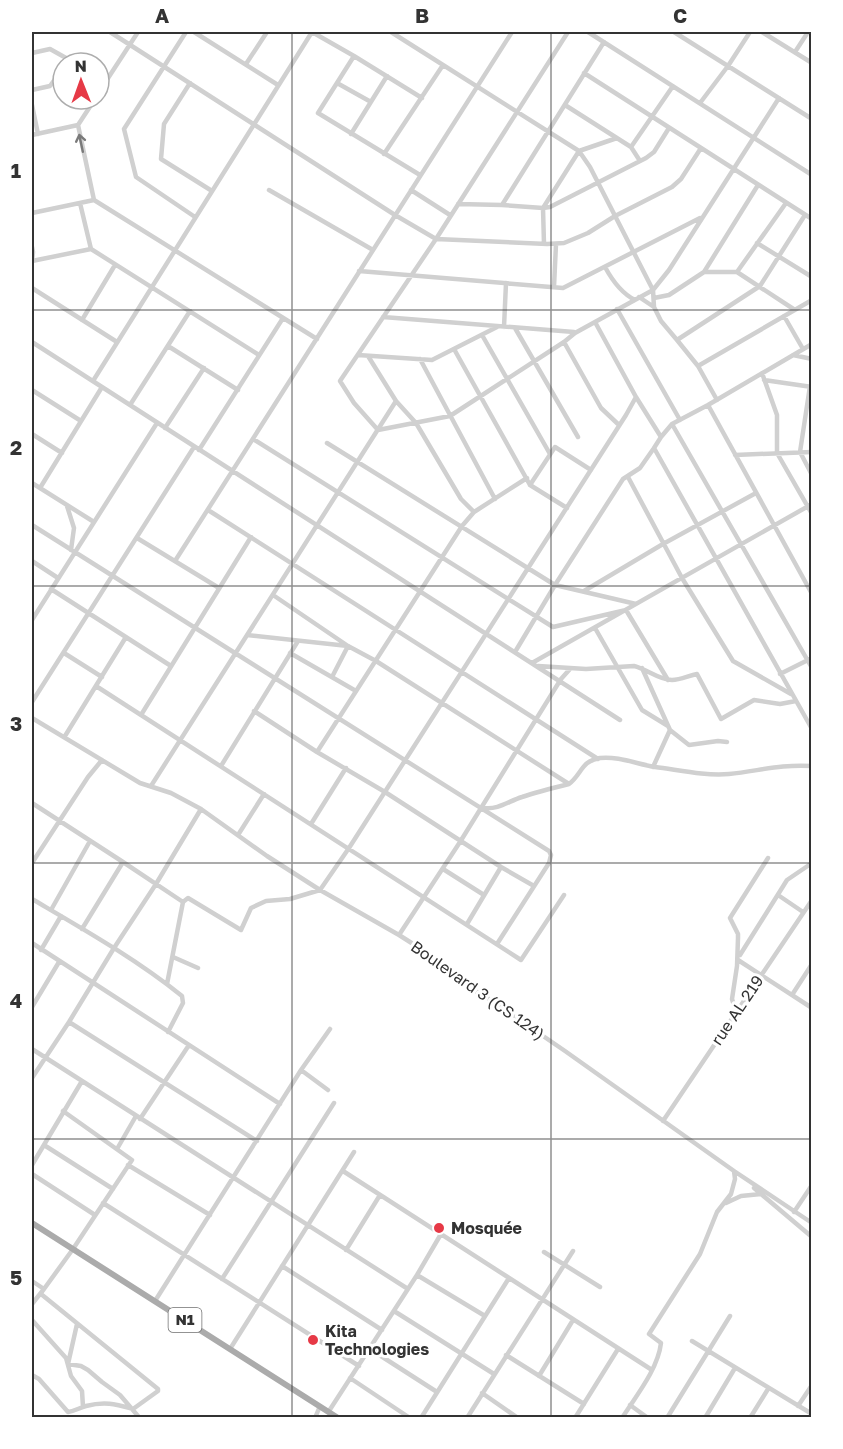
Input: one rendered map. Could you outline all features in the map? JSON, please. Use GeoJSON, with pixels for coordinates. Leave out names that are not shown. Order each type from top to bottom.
{"type":"FeatureCollection","features":[{"type":"Feature","properties":{"kind":"main road","name":"N1"},"geometry":{"type":"LineString","coordinates":[[32,1222],[338,1418]]}},
{"type":"Feature","properties":{"kind":"street"},"geometry":{"type":"LineString","coordinates":[[111,32],[436,239],[564,243],[672,187],[681,179],[701,148]]}},
{"type":"Feature","properties":{"kind":"street"},"geometry":{"type":"LineString","coordinates":[[111,73],[138,32]]}},
{"type":"Feature","properties":{"kind":"street"},"geometry":{"type":"LineString","coordinates":[[186,32],[124,129],[136,177],[195,217]]}},
{"type":"Feature","properties":{"kind":"street"},"geometry":{"type":"LineString","coordinates":[[194,32],[278,85]]}},
{"type":"Feature","properties":{"kind":"street"},"geometry":{"type":"LineString","coordinates":[[246,64],[267,32]]}},
{"type":"Feature","properties":{"kind":"street"},"geometry":{"type":"LineString","coordinates":[[93,381],[312,32],[422,98]]}},
{"type":"Feature","properties":{"kind":"street"},"geometry":{"type":"LineString","coordinates":[[391,32],[579,151],[653,290],[654,307],[661,321],[698,366],[717,400]]}},
{"type":"Feature","properties":{"kind":"street"},"geometry":{"type":"LineString","coordinates":[[175,561],[512,32]]}},
{"type":"Feature","properties":{"kind":"street"},"geometry":{"type":"LineString","coordinates":[[378,430],[354,403],[340,381],[436,239],[568,32]]}},
{"type":"Feature","properties":{"kind":"street"},"geometry":{"type":"LineString","coordinates":[[588,32],[812,175]]}},
{"type":"Feature","properties":{"kind":"street"},"geometry":{"type":"LineString","coordinates":[[674,32],[812,119]]}},
{"type":"Feature","properties":{"kind":"street"},"geometry":{"type":"LineString","coordinates":[[700,104],[750,32]]}},
{"type":"Feature","properties":{"kind":"street"},"geometry":{"type":"LineString","coordinates":[[762,32],[812,63]]}},
{"type":"Feature","properties":{"kind":"street"},"geometry":{"type":"LineString","coordinates":[[795,52],[808,32]]}},
{"type":"Feature","properties":{"kind":"street"},"geometry":{"type":"LineString","coordinates":[[502,205],[604,42]]}},
{"type":"Feature","properties":{"kind":"street"},"geometry":{"type":"LineString","coordinates":[[32,52],[50,49],[53,51]]}},
{"type":"Feature","properties":{"kind":"street"},"geometry":{"type":"LineString","coordinates":[[354,56],[318,113],[420,175]]}},
{"type":"Feature","properties":{"kind":"street"},"geometry":{"type":"LineString","coordinates":[[384,154],[443,64]]}},
{"type":"Feature","properties":{"kind":"street"},"geometry":{"type":"LineString","coordinates":[[584,73],[812,219]]}},
{"type":"Feature","properties":{"kind":"street"},"geometry":{"type":"LineString","coordinates":[[351,134],[387,76]]}},
{"type":"Feature","properties":{"kind":"street"},"geometry":{"type":"LineString","coordinates":[[337,82],[371,102]]}},
{"type":"Feature","properties":{"kind":"street"},"geometry":{"type":"LineString","coordinates":[[190,83],[164,124],[161,159],[212,191]]}},
{"type":"Feature","properties":{"kind":"street"},"geometry":{"type":"LineString","coordinates":[[32,90],[51,85]]}},
{"type":"Feature","properties":{"kind":"street"},"geometry":{"type":"LineString","coordinates":[[631,147],[673,86]]}},
{"type":"Feature","properties":{"kind":"street"},"geometry":{"type":"LineString","coordinates":[[378,430],[450,416],[595,321],[653,290],[669,270],[779,98]]}},
{"type":"Feature","properties":{"kind":"street"},"geometry":{"type":"LineString","coordinates":[[32,105],[38,134]]}},
{"type":"Feature","properties":{"kind":"street"},"geometry":{"type":"LineString","coordinates":[[565,105],[631,147],[640,161]]}},
{"type":"Feature","properties":{"kind":"street"},"geometry":{"type":"LineString","coordinates":[[87,111],[78,126],[93,200]]}},
{"type":"Feature","properties":{"kind":"street"},"geometry":{"type":"LineString","coordinates":[[32,135],[78,126]]}},
{"type":"Feature","properties":{"kind":"street"},"geometry":{"type":"LineString","coordinates":[[458,204],[550,207],[654,152],[669,128]]}},
{"type":"Feature","properties":{"kind":"street"},"geometry":{"type":"LineString","coordinates":[[544,244],[543,208],[579,151],[617,138]]}},
{"type":"Feature","properties":{"kind":"street"},"geometry":{"type":"LineString","coordinates":[[654,298],[669,295],[704,272],[758,185]]}},
{"type":"Feature","properties":{"kind":"street"},"geometry":{"type":"LineString","coordinates":[[269,190],[373,250]]}},
{"type":"Feature","properties":{"kind":"street"},"geometry":{"type":"LineString","coordinates":[[411,190],[450,215]]}},
{"type":"Feature","properties":{"kind":"street"},"geometry":{"type":"LineString","coordinates":[[32,213],[93,200],[317,339]]}},
{"type":"Feature","properties":{"kind":"street"},"geometry":{"type":"LineString","coordinates":[[80,203],[91,249],[259,355]]}},
{"type":"Feature","properties":{"kind":"street"},"geometry":{"type":"LineString","coordinates":[[737,272],[786,203]]}},
{"type":"Feature","properties":{"kind":"street"},"geometry":{"type":"LineString","coordinates":[[677,340],[759,286],[805,215]]}},
{"type":"Feature","properties":{"kind":"street"},"geometry":{"type":"LineString","coordinates":[[359,271],[563,288],[702,216]]}},
{"type":"Feature","properties":{"kind":"street"},"geometry":{"type":"LineString","coordinates":[[757,243],[812,277]]}},
{"type":"Feature","properties":{"kind":"street"},"geometry":{"type":"LineString","coordinates":[[554,287],[556,244]]}},
{"type":"Feature","properties":{"kind":"street"},"geometry":{"type":"LineString","coordinates":[[32,248],[32,262],[91,249]]}},
{"type":"Feature","properties":{"kind":"street"},"geometry":{"type":"LineString","coordinates":[[82,320],[116,265]]}},
{"type":"Feature","properties":{"kind":"street"},"geometry":{"type":"LineString","coordinates":[[605,267],[616,284],[627,295],[654,307]]}},
{"type":"Feature","properties":{"kind":"street"},"geometry":{"type":"LineString","coordinates":[[704,272],[737,272],[795,310]]}},
{"type":"Feature","properties":{"kind":"street"},"geometry":{"type":"LineString","coordinates":[[501,327],[506,283]]}},
{"type":"Feature","properties":{"kind":"street"},"geometry":{"type":"LineString","coordinates":[[32,288],[117,342]]}},
{"type":"Feature","properties":{"kind":"street"},"geometry":{"type":"LineString","coordinates":[[698,366],[812,300]]}},
{"type":"Feature","properties":{"kind":"street"},"geometry":{"type":"LineString","coordinates":[[616,309],[680,420]]}},
{"type":"Feature","properties":{"kind":"street"},"geometry":{"type":"LineString","coordinates":[[130,405],[190,311]]}},
{"type":"Feature","properties":{"kind":"street"},"geometry":{"type":"LineString","coordinates":[[784,316],[803,349]]}},
{"type":"Feature","properties":{"kind":"street"},"geometry":{"type":"LineString","coordinates":[[383,317],[576,333]]}},
{"type":"Feature","properties":{"kind":"street"},"geometry":{"type":"LineString","coordinates":[[32,702],[112,576],[238,390],[283,318]]}},
{"type":"Feature","properties":{"kind":"street"},"geometry":{"type":"LineString","coordinates":[[595,321],[636,397],[661,437]]}},
{"type":"Feature","properties":{"kind":"street"},"geometry":{"type":"LineString","coordinates":[[358,355],[432,360],[501,327]]}},
{"type":"Feature","properties":{"kind":"street"},"geometry":{"type":"LineString","coordinates":[[515,328],[578,437]]}},
{"type":"Feature","properties":{"kind":"street"},"geometry":{"type":"LineString","coordinates":[[482,335],[550,454]]}},
{"type":"Feature","properties":{"kind":"street"},"geometry":{"type":"LineString","coordinates":[[32,342],[620,720]]}},
{"type":"Feature","properties":{"kind":"street"},"geometry":{"type":"LineString","coordinates":[[564,342],[602,408],[619,425]]}},
{"type":"Feature","properties":{"kind":"street"},"geometry":{"type":"LineString","coordinates":[[515,652],[623,479],[640,468],[672,424],[812,344]]}},
{"type":"Feature","properties":{"kind":"street"},"geometry":{"type":"LineString","coordinates":[[168,346],[238,390]]}},
{"type":"Feature","properties":{"kind":"street"},"geometry":{"type":"LineString","coordinates":[[454,349],[530,485],[567,508]]}},
{"type":"Feature","properties":{"kind":"street"},"geometry":{"type":"LineString","coordinates":[[793,355],[812,359]]}},
{"type":"Feature","properties":{"kind":"street"},"geometry":{"type":"LineString","coordinates":[[368,356],[396,401],[416,423],[461,499],[474,512]]}},
{"type":"Feature","properties":{"kind":"street"},"geometry":{"type":"LineString","coordinates":[[420,359],[495,499]]}},
{"type":"Feature","properties":{"kind":"street"},"geometry":{"type":"LineString","coordinates":[[165,428],[204,368]]}},
{"type":"Feature","properties":{"kind":"street"},"geometry":{"type":"LineString","coordinates":[[762,373],[777,415],[777,453],[809,505],[812,514]]}},
{"type":"Feature","properties":{"kind":"street"},"geometry":{"type":"LineString","coordinates":[[764,380],[811,387],[800,452],[812,475]]}},
{"type":"Feature","properties":{"kind":"street"},"geometry":{"type":"LineString","coordinates":[[40,488],[102,387]]}},
{"type":"Feature","properties":{"kind":"street"},"geometry":{"type":"LineString","coordinates":[[32,390],[81,421]]}},
{"type":"Feature","properties":{"kind":"street"},"geometry":{"type":"LineString","coordinates":[[167,984],[183,902],[188,898],[241,930],[251,908],[266,901],[290,899],[320,890],[529,568],[636,397]]}},
{"type":"Feature","properties":{"kind":"street"},"geometry":{"type":"LineString","coordinates":[[151,786],[396,401]]}},
{"type":"Feature","properties":{"kind":"street"},"geometry":{"type":"LineString","coordinates":[[708,405],[812,594]]}},
{"type":"Feature","properties":{"kind":"street"},"geometry":{"type":"LineString","coordinates":[[804,422],[812,422]]}},
{"type":"Feature","properties":{"kind":"street"},"geometry":{"type":"LineString","coordinates":[[32,620],[73,551],[157,423]]}},
{"type":"Feature","properties":{"kind":"street"},"geometry":{"type":"LineString","coordinates":[[672,424],[809,659],[812,668]]}},
{"type":"Feature","properties":{"kind":"street"},"geometry":{"type":"LineString","coordinates":[[32,434],[62,453]]}},
{"type":"Feature","properties":{"kind":"street"},"geometry":{"type":"LineString","coordinates":[[253,439],[553,627],[626,610]]}},
{"type":"Feature","properties":{"kind":"street"},"geometry":{"type":"LineString","coordinates":[[327,443],[555,585],[636,604]]}},
{"type":"Feature","properties":{"kind":"street"},"geometry":{"type":"LineString","coordinates":[[530,485],[555,447],[591,470]]}},
{"type":"Feature","properties":{"kind":"street"},"geometry":{"type":"LineString","coordinates":[[654,448],[812,729]]}},
{"type":"Feature","properties":{"kind":"street"},"geometry":{"type":"LineString","coordinates":[[735,455],[812,452]]}},
{"type":"Feature","properties":{"kind":"street"},"geometry":{"type":"LineString","coordinates":[[628,477],[681,578],[733,661],[792,694]]}},
{"type":"Feature","properties":{"kind":"street"},"geometry":{"type":"LineString","coordinates":[[318,752],[462,526],[474,512],[526,478]]}},
{"type":"Feature","properties":{"kind":"street"},"geometry":{"type":"LineString","coordinates":[[32,483],[94,522]]}},
{"type":"Feature","properties":{"kind":"street"},"geometry":{"type":"LineString","coordinates":[[584,591],[756,493]]}},
{"type":"Feature","properties":{"kind":"street"},"geometry":{"type":"LineString","coordinates":[[66,505],[74,528],[73,551]]}},
{"type":"Feature","properties":{"kind":"street"},"geometry":{"type":"LineString","coordinates":[[534,664],[809,505]]}},
{"type":"Feature","properties":{"kind":"street"},"geometry":{"type":"LineString","coordinates":[[208,510],[598,759]]}},
{"type":"Feature","properties":{"kind":"street"},"geometry":{"type":"LineString","coordinates":[[32,525],[549,851],[551,859],[497,944]]}},
{"type":"Feature","properties":{"kind":"street"},"geometry":{"type":"LineString","coordinates":[[141,715],[251,537]]}},
{"type":"Feature","properties":{"kind":"street"},"geometry":{"type":"LineString","coordinates":[[137,538],[219,588]]}},
{"type":"Feature","properties":{"kind":"street"},"geometry":{"type":"LineString","coordinates":[[32,561],[58,578]]}},
{"type":"Feature","properties":{"kind":"street"},"geometry":{"type":"LineString","coordinates":[[51,589],[171,666]]}},
{"type":"Feature","properties":{"kind":"street"},"geometry":{"type":"LineString","coordinates":[[273,595],[348,646],[376,661],[569,784]]}},
{"type":"Feature","properties":{"kind":"street"},"geometry":{"type":"LineString","coordinates":[[32,606],[38,610]]}},
{"type":"Feature","properties":{"kind":"street"},"geometry":{"type":"LineString","coordinates":[[626,610],[668,680]]}},
{"type":"Feature","properties":{"kind":"street"},"geometry":{"type":"LineString","coordinates":[[595,628],[642,710],[669,728],[688,746],[718,741],[727,742]]}},
{"type":"Feature","properties":{"kind":"street"},"geometry":{"type":"LineString","coordinates":[[247,635],[348,646]]}},
{"type":"Feature","properties":{"kind":"street"},"geometry":{"type":"LineString","coordinates":[[65,736],[126,637]]}},
{"type":"Feature","properties":{"kind":"street"},"geometry":{"type":"LineString","coordinates":[[221,766],[298,641]]}},
{"type":"Feature","properties":{"kind":"street"},"geometry":{"type":"LineString","coordinates":[[332,677],[348,646]]}},
{"type":"Feature","properties":{"kind":"street"},"geometry":{"type":"LineString","coordinates":[[64,653],[102,677]]}},
{"type":"Feature","properties":{"kind":"street"},"geometry":{"type":"LineString","coordinates":[[290,653],[356,691]]}},
{"type":"Feature","properties":{"kind":"street"},"geometry":{"type":"LineString","coordinates":[[780,674],[809,659]]}},
{"type":"Feature","properties":{"kind":"street"},"geometry":{"type":"LineString","coordinates":[[534,664],[570,669],[634,666],[668,680],[697,674],[721,719],[754,700],[780,704],[796,701]]}},
{"type":"Feature","properties":{"kind":"street"},"geometry":{"type":"LineString","coordinates":[[642,668],[669,728],[653,767]]}},
{"type":"Feature","properties":{"kind":"street"},"geometry":{"type":"LineString","coordinates":[[399,935],[443,869],[560,681],[570,669]]}},
{"type":"Feature","properties":{"kind":"street"},"geometry":{"type":"LineString","coordinates":[[96,686],[521,960],[564,895]]}},
{"type":"Feature","properties":{"kind":"street"},"geometry":{"type":"LineString","coordinates":[[254,711],[385,792],[460,842],[534,886]]}},
{"type":"Feature","properties":{"kind":"street","name":"Boulevard 3 (CS 124)"},"geometry":{"type":"LineString","coordinates":[[32,717],[140,783],[171,793],[201,809],[320,890],[443,963],[478,993],[812,1223]]}},
{"type":"Feature","properties":{"kind":"street"},"geometry":{"type":"LineString","coordinates":[[481,808],[497,808],[521,797],[569,784],[584,765],[598,759],[611,758],[653,767],[725,774],[778,766],[812,766]]}},
{"type":"Feature","properties":{"kind":"street"},"geometry":{"type":"LineString","coordinates":[[32,863],[88,777],[102,760]]}},
{"type":"Feature","properties":{"kind":"street"},"geometry":{"type":"LineString","coordinates":[[311,824],[346,768]]}},
{"type":"Feature","properties":{"kind":"street"},"geometry":{"type":"LineString","coordinates":[[238,835],[264,794]]}},
{"type":"Feature","properties":{"kind":"street"},"geometry":{"type":"LineString","coordinates":[[32,804],[183,902]]}},
{"type":"Feature","properties":{"kind":"street"},"geometry":{"type":"LineString","coordinates":[[32,1078],[201,809]]}},
{"type":"Feature","properties":{"kind":"street"},"geometry":{"type":"LineString","coordinates":[[51,910],[90,841]]}},
{"type":"Feature","properties":{"kind":"street"},"geometry":{"type":"LineString","coordinates":[[736,1012],[732,999],[738,959],[738,934],[730,918],[768,858]]}},
{"type":"Feature","properties":{"kind":"street"},"geometry":{"type":"LineString","coordinates":[[82,929],[123,862]]}},
{"type":"Feature","properties":{"kind":"street"},"geometry":{"type":"LineString","coordinates":[[738,959],[789,878],[812,863]]}},
{"type":"Feature","properties":{"kind":"street"},"geometry":{"type":"LineString","coordinates":[[467,924],[501,867]]}},
{"type":"Feature","properties":{"kind":"street"},"geometry":{"type":"LineString","coordinates":[[443,869],[484,895]]}},
{"type":"Feature","properties":{"kind":"street"},"geometry":{"type":"LineString","coordinates":[[778,895],[803,912]]}},
{"type":"Feature","properties":{"kind":"street"},"geometry":{"type":"LineString","coordinates":[[32,899],[114,948],[182,996],[183,1003],[168,1032]]}},
{"type":"Feature","properties":{"kind":"street","name":"rue AL 219"},"geometry":{"type":"LineString","coordinates":[[663,1121],[812,900]]}},
{"type":"Feature","properties":{"kind":"street"},"geometry":{"type":"LineString","coordinates":[[41,950],[61,916]]}},
{"type":"Feature","properties":{"kind":"street"},"geometry":{"type":"LineString","coordinates":[[32,944],[280,1104]]}},
{"type":"Feature","properties":{"kind":"street"},"geometry":{"type":"LineString","coordinates":[[173,957],[198,969]]}},
{"type":"Feature","properties":{"kind":"street"},"geometry":{"type":"LineString","coordinates":[[738,959],[812,1008]]}},
{"type":"Feature","properties":{"kind":"street"},"geometry":{"type":"LineString","coordinates":[[32,1007],[59,962]]}},
{"type":"Feature","properties":{"kind":"street"},"geometry":{"type":"LineString","coordinates":[[792,995],[810,968]]}},
{"type":"Feature","properties":{"kind":"street"},"geometry":{"type":"LineString","coordinates":[[69,1022],[257,1141]]}},
{"type":"Feature","properties":{"kind":"street"},"geometry":{"type":"LineString","coordinates":[[155,1301],[301,1070],[330,1029]]}},
{"type":"Feature","properties":{"kind":"street"},"geometry":{"type":"LineString","coordinates":[[117,1149],[189,1045]]}},
{"type":"Feature","properties":{"kind":"street"},"geometry":{"type":"LineString","coordinates":[[32,1049],[408,1289]]}},
{"type":"Feature","properties":{"kind":"street"},"geometry":{"type":"LineString","coordinates":[[301,1070],[328,1090]]}},
{"type":"Feature","properties":{"kind":"street"},"geometry":{"type":"LineString","coordinates":[[32,1165],[82,1081]]}},
{"type":"Feature","properties":{"kind":"street"},"geometry":{"type":"LineString","coordinates":[[222,1279],[334,1103]]}},
{"type":"Feature","properties":{"kind":"street"},"geometry":{"type":"LineString","coordinates":[[32,1304],[43,1292],[132,1160],[63,1111]]}},
{"type":"Feature","properties":{"kind":"street"},"geometry":{"type":"LineString","coordinates":[[44,1144],[112,1189]]}},
{"type":"Feature","properties":{"kind":"street"},"geometry":{"type":"LineString","coordinates":[[230,1349],[354,1152]]}},
{"type":"Feature","properties":{"kind":"street"},"geometry":{"type":"LineString","coordinates":[[128,1166],[210,1215]]}},
{"type":"Feature","properties":{"kind":"street"},"geometry":{"type":"LineString","coordinates":[[343,1171],[652,1370]]}},
{"type":"Feature","properties":{"kind":"street"},"geometry":{"type":"LineString","coordinates":[[622,1418],[652,1370],[660,1352],[661,1343],[649,1334],[700,1254],[717,1212],[734,1187],[734,1171]]}},
{"type":"Feature","properties":{"kind":"street"},"geometry":{"type":"LineString","coordinates":[[32,1174],[95,1215]]}},
{"type":"Feature","properties":{"kind":"street"},"geometry":{"type":"LineString","coordinates":[[740,1175],[812,1237]]}},
{"type":"Feature","properties":{"kind":"street"},"geometry":{"type":"LineString","coordinates":[[795,1212],[812,1185]]}},
{"type":"Feature","properties":{"kind":"street"},"geometry":{"type":"LineString","coordinates":[[723,1204],[741,1196],[768,1194]]}},
{"type":"Feature","properties":{"kind":"street"},"geometry":{"type":"LineString","coordinates":[[346,1250],[380,1195]]}},
{"type":"Feature","properties":{"kind":"street"},"geometry":{"type":"LineString","coordinates":[[103,1203],[359,1366]]}},
{"type":"Feature","properties":{"kind":"street"},"geometry":{"type":"LineString","coordinates":[[329,1411],[441,1234]]}},
{"type":"Feature","properties":{"kind":"street"},"geometry":{"type":"LineString","coordinates":[[467,1418],[573,1251]]}},
{"type":"Feature","properties":{"kind":"street"},"geometry":{"type":"LineString","coordinates":[[544,1252],[600,1287]]}},
{"type":"Feature","properties":{"kind":"street"},"geometry":{"type":"LineString","coordinates":[[282,1266],[382,1330]]}},
{"type":"Feature","properties":{"kind":"street"},"geometry":{"type":"LineString","coordinates":[[417,1275],[485,1316]]}},
{"type":"Feature","properties":{"kind":"street"},"geometry":{"type":"LineString","coordinates":[[421,1418],[509,1278]]}},
{"type":"Feature","properties":{"kind":"street"},"geometry":{"type":"LineString","coordinates":[[32,1281],[77,1324],[158,1389],[157,1393],[133,1409],[106,1402],[68,1412],[39,1379],[32,1375]]}},
{"type":"Feature","properties":{"kind":"street"},"geometry":{"type":"LineString","coordinates":[[394,1311],[494,1374]]}},
{"type":"Feature","properties":{"kind":"street"},"geometry":{"type":"LineString","coordinates":[[668,1418],[730,1316]]}},
{"type":"Feature","properties":{"kind":"street"},"geometry":{"type":"LineString","coordinates":[[32,1320],[66,1358],[71,1376],[82,1391],[80,1409],[83,1418]]}},
{"type":"Feature","properties":{"kind":"street"},"geometry":{"type":"LineString","coordinates":[[539,1376],[573,1320]]}},
{"type":"Feature","properties":{"kind":"street"},"geometry":{"type":"LineString","coordinates":[[68,1364],[77,1324]]}},
{"type":"Feature","properties":{"kind":"street"},"geometry":{"type":"LineString","coordinates":[[692,1341],[812,1414]]}},
{"type":"Feature","properties":{"kind":"street"},"geometry":{"type":"LineString","coordinates":[[370,1349],[437,1392]]}},
{"type":"Feature","properties":{"kind":"street"},"geometry":{"type":"LineString","coordinates":[[575,1418],[618,1349]]}},
{"type":"Feature","properties":{"kind":"street"},"geometry":{"type":"LineString","coordinates":[[506,1355],[584,1404]]}},
{"type":"Feature","properties":{"kind":"street"},"geometry":{"type":"LineString","coordinates":[[68,1364],[81,1366],[88,1370],[120,1395],[138,1418]]}},
{"type":"Feature","properties":{"kind":"street"},"geometry":{"type":"LineString","coordinates":[[705,1418],[735,1368]]}},
{"type":"Feature","properties":{"kind":"street"},"geometry":{"type":"LineString","coordinates":[[350,1378],[410,1418]]}},
{"type":"Feature","properties":{"kind":"street"},"geometry":{"type":"LineString","coordinates":[[798,1406],[812,1385]]}},
{"type":"Feature","properties":{"kind":"street"},"geometry":{"type":"LineString","coordinates":[[750,1418],[768,1389]]}},
{"type":"Feature","properties":{"kind":"street"},"geometry":{"type":"LineString","coordinates":[[482,1394],[518,1418]]}},
{"type":"Feature","properties":{"kind":"street"},"geometry":{"type":"LineString","coordinates":[[630,1405],[648,1418]]}},
{"type":"Feature","properties":{"kind":"street"},"geometry":{"type":"LineString","coordinates":[[315,1418],[320,1406]]}},
{"type":"Feature","properties":{"kind":"place","name":"Mosquée"},"geometry":{"type":"Point","coordinates":[439,1228]}},
{"type":"Feature","properties":{"kind":"place","name":"Kita Technologies"},"geometry":{"type":"Point","coordinates":[313,1340]}}]}
